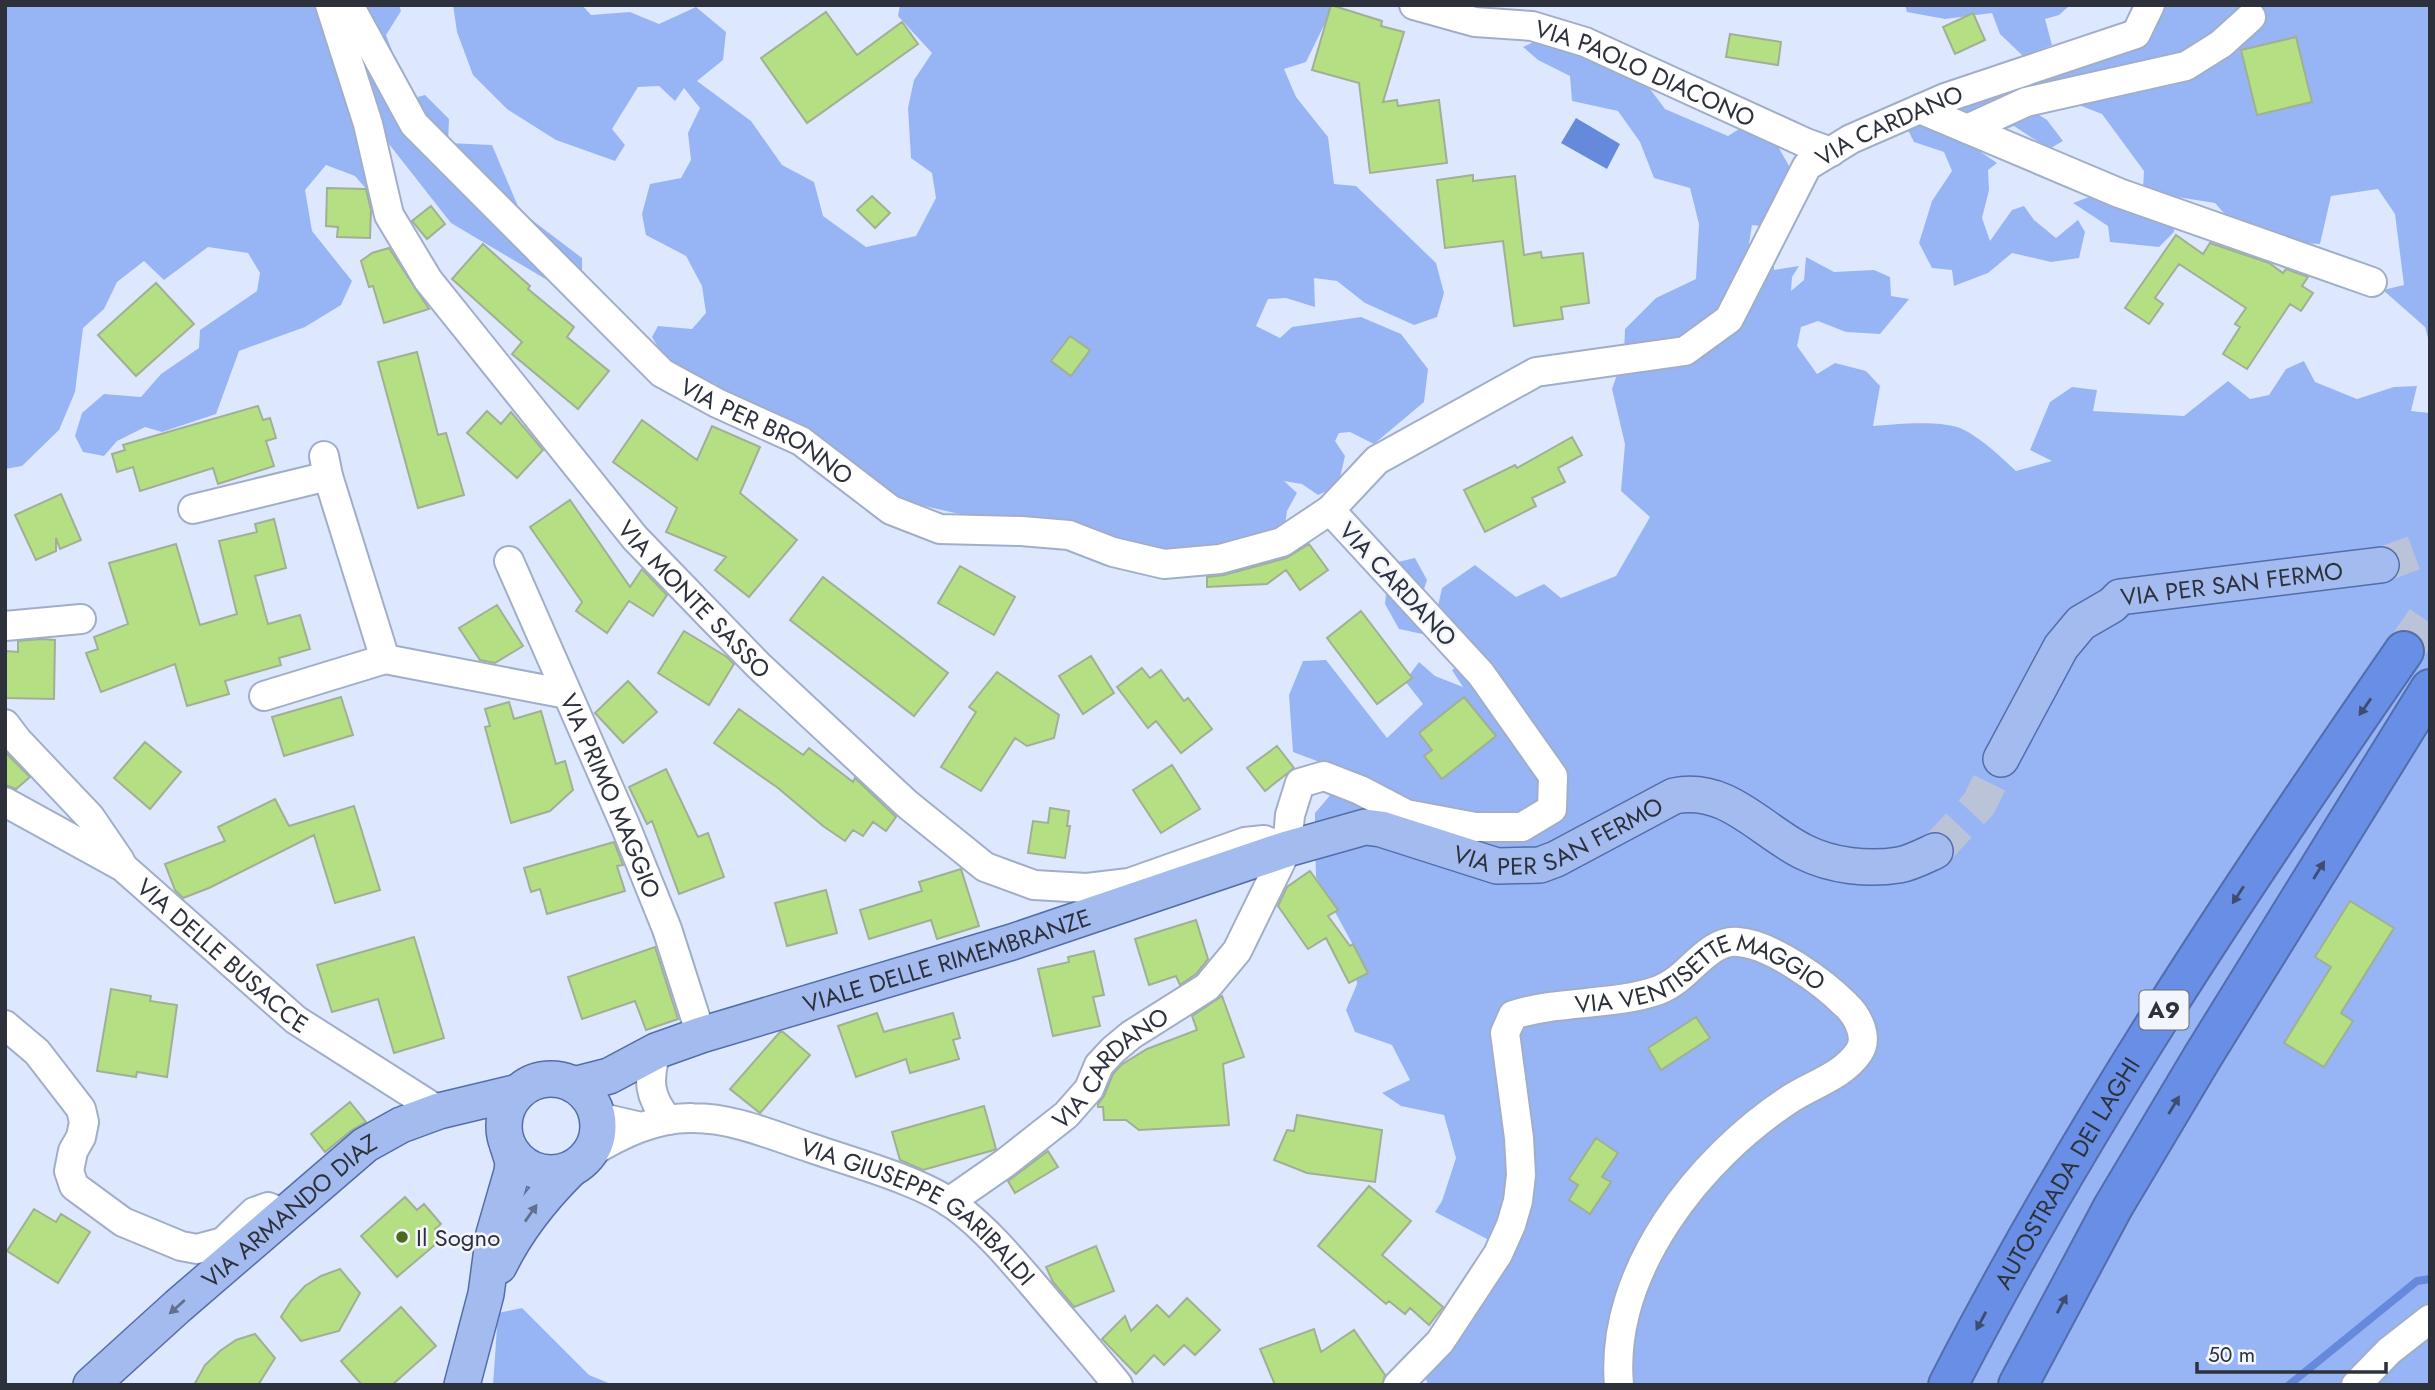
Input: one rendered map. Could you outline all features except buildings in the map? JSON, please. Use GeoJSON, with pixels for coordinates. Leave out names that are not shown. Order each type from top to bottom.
{"type":"FeatureCollection","features":[{"type":"Feature","properties":{"kind":"highway","name":"AUTOSTRADA DEI LAGHI"},"geometry":{"type":"LineString","coordinates":[[1948,1385],[2057,1186],[2148,1035],[2272,842],[2404,651]]}},
{"type":"Feature","properties":{"kind":"highway","name":"A9"},"geometry":{"type":"LineString","coordinates":[[2018,1385],[2113,1207],[2175,1102],[2430,689]]}},
{"type":"Feature","properties":{"kind":"main road","name":"VIA PER SAN FERMO"},"geometry":{"type":"LineString","coordinates":[[2001,759],[2061,647],[2081,623],[2112,605],[2120,597],[2381,565]]}},
{"type":"Feature","properties":{"kind":"main road","name":"VIA PER SAN FERMO"},"geometry":{"type":"LineString","coordinates":[[1287,849],[1364,827],[1381,829],[1497,866],[1540,865],[1674,796],[1687,793],[1703,794],[1736,807],[1804,852],[1851,867],[1900,865],[1935,851]]}},
{"type":"Feature","properties":{"kind":"main road","name":"VIALE DELLE RIMEMBRANZE"},"geometry":{"type":"LineString","coordinates":[[593,1095],[656,1051],[701,1035],[1012,942],[1287,849]]}},
{"type":"Feature","properties":{"kind":"main road"},"geometry":{"type":"LineString","coordinates":[[462,1385],[486,1294],[494,1234],[512,1172],[513,1162],[504,1124],[506,1112],[518,1092],[532,1083],[550,1079],[593,1095],[597,1139],[580,1161],[541,1198],[511,1242],[486,1294]]}},
{"type":"Feature","properties":{"kind":"main road","name":"VIA ARMANDO DIAZ"},"geometry":{"type":"LineString","coordinates":[[92,1385],[365,1145],[401,1125],[439,1111],[518,1092]]}},
{"type":"Feature","properties":{"kind":"main road"},"geometry":{"type":"LineString","coordinates":[[508,1146],[523,1164],[533,1170],[553,1173],[580,1161]]}},
{"type":"Feature","properties":{"kind":"street","name":"VIA MONTE SASSO"},"geometry":{"type":"LineString","coordinates":[[330,5],[368,124],[389,215],[428,280],[635,538],[758,665],[907,804],[985,867],[1034,885],[1087,888],[1129,883],[1245,842],[1264,840],[1287,849]]}},
{"type":"Feature","properties":{"kind":"street","name":"VIA PER BRONNO"},"geometry":{"type":"LineString","coordinates":[[349,5],[414,124],[662,373],[717,403],[801,440],[891,510],[940,530],[1021,531],[1069,535],[1113,552],[1164,564],[1220,559],[1282,541],[1330,510]]}},
{"type":"Feature","properties":{"kind":"street","name":"VIA PAOLO DIACONO"},"geometry":{"type":"LineString","coordinates":[[1414,5],[1475,22],[1532,26],[1585,42],[1830,152]]}},
{"type":"Feature","properties":{"kind":"street","name":"VIA CARDANO"},"geometry":{"type":"LineString","coordinates":[[949,1202],[1005,1163],[1066,1115],[1089,1088],[1099,1065],[1113,1050],[1131,1035],[1207,987],[1237,951],[1287,849],[1290,815],[1300,783],[1324,776],[1360,790],[1406,814],[1475,827],[1522,827],[1552,809],[1553,776],[1481,674],[1330,510],[1377,460],[1536,372],[1685,351],[1729,319],[1807,166],[1851,139],[1945,98],[2136,34],[2150,5]]}},
{"type":"Feature","properties":{"kind":"street"},"geometry":{"type":"LineString","coordinates":[[1967,129],[2026,102],[2186,66],[2221,44],[2251,17]]}},
{"type":"Feature","properties":{"kind":"street"},"geometry":{"type":"LineString","coordinates":[[1920,109],[2119,193],[2372,282]]}},
{"type":"Feature","properties":{"kind":"street"},"geometry":{"type":"LineString","coordinates":[[193,509],[326,466],[385,659]]}},
{"type":"Feature","properties":{"kind":"street","name":"VIA PRIMO MAGGIO"},"geometry":{"type":"LineString","coordinates":[[509,561],[625,825],[662,918],[701,1035]]}},
{"type":"Feature","properties":{"kind":"street"},"geometry":{"type":"LineString","coordinates":[[5,626],[81,619]]}},
{"type":"Feature","properties":{"kind":"street"},"geometry":{"type":"LineString","coordinates":[[264,696],[385,659],[567,694]]}},
{"type":"Feature","properties":{"kind":"street"},"geometry":{"type":"LineString","coordinates":[[5,724],[90,817],[124,867]]}},
{"type":"Feature","properties":{"kind":"street","name":"VIA DELLE BUSACCE"},"geometry":{"type":"LineString","coordinates":[[5,802],[124,867],[296,1020],[439,1111]]}},
{"type":"Feature","properties":{"kind":"street","name":"VIA VENTISETTE MAGGIO"},"geometry":{"type":"LineString","coordinates":[[1398,1385],[1440,1342],[1497,1254],[1511,1225],[1518,1201],[1521,1175],[1505,1033],[1513,1015],[1537,1008],[1623,998],[1658,990],[1682,977],[1696,962],[1724,943],[1752,944],[1784,960],[1830,990],[1854,1013],[1863,1035],[1863,1045],[1859,1053],[1835,1074],[1791,1098],[1731,1143],[1685,1196],[1647,1254],[1627,1303],[1618,1370],[1619,1385]]}},
{"type":"Feature","properties":{"kind":"street"},"geometry":{"type":"LineString","coordinates":[[5,1025],[37,1052],[81,1109],[84,1122],[69,1171],[74,1186],[123,1222],[181,1246],[197,1249],[223,1242],[254,1212],[268,1207],[285,1214]]}},
{"type":"Feature","properties":{"kind":"street"},"geometry":{"type":"LineString","coordinates":[[655,1123],[657,1106],[651,1090],[651,1070],[656,1051]]}},
{"type":"Feature","properties":{"kind":"street","name":"VIA GIUSEPPE GARIBALDI"},"geometry":{"type":"LineString","coordinates":[[593,1095],[655,1123]]}},
{"type":"Feature","properties":{"kind":"street","name":"VIA GIUSEPPE GARIBALDI"},"geometry":{"type":"LineString","coordinates":[[580,1161],[609,1141],[655,1123],[695,1118],[737,1124],[921,1188],[949,1202],[1000,1246],[1118,1385]]}},
{"type":"Feature","properties":{"kind":"street"},"geometry":{"type":"LineString","coordinates":[[2356,1385],[2389,1351],[2430,1319]]}},
{"type":"Feature","properties":{"kind":"shaded area"},"geometry":{"type":"Polygon","coordinates":[[[5,5],[399,5],[401,11],[386,35],[410,99],[425,95],[449,119],[448,143],[492,145],[520,211],[582,258],[582,278],[564,290],[451,223],[385,139],[375,199],[355,176],[326,165],[305,190],[312,231],[352,281],[341,305],[305,327],[239,351],[216,414],[162,432],[145,427],[117,441],[104,456],[83,452],[75,436],[82,413],[104,394],[141,397],[161,374],[199,348],[200,330],[257,291],[260,273],[248,253],[208,247],[164,280],[144,261],[117,282],[104,309],[83,328],[75,392],[59,430],[22,466],[5,469],[5,5]]]}},
{"type":"Feature","properties":{"kind":"shaded area"},"geometry":{"type":"Polygon","coordinates":[[[453,5],[582,5],[591,15],[630,12],[659,24],[696,7],[726,32],[723,60],[697,81],[751,121],[782,165],[814,182],[823,216],[866,247],[916,236],[936,198],[932,173],[911,158],[908,108],[914,80],[932,53],[898,16],[900,5],[1334,5],[1306,62],[1284,69],[1296,97],[1328,137],[1334,184],[1356,186],[1436,263],[1444,293],[1437,317],[1414,325],[1365,303],[1337,281],[1314,278],[1315,307],[1286,298],[1268,299],[1256,326],[1280,338],[1292,327],[1361,317],[1401,334],[1428,369],[1424,402],[1374,444],[1350,432],[1339,433],[1335,441],[1345,456],[1338,486],[1318,495],[1302,484],[1284,481],[1297,493],[1287,511],[1284,532],[1219,556],[1099,556],[995,522],[884,497],[724,396],[716,384],[670,368],[652,337],[658,326],[692,329],[706,313],[702,286],[686,256],[646,235],[642,214],[650,184],[681,178],[691,160],[688,133],[700,108],[684,88],[675,101],[659,86],[638,87],[612,129],[625,145],[615,161],[556,140],[507,109],[473,75],[457,32],[453,5]]]}},
{"type":"Feature","properties":{"kind":"shaded area"},"geometry":{"type":"Polygon","coordinates":[[[1905,5],[2068,7],[2059,15],[2045,19],[2052,45],[2023,56],[2000,34],[1992,13],[1945,19],[1907,12],[1905,5]]]}},
{"type":"Feature","properties":{"kind":"shaded area"},"geometry":{"type":"Polygon","coordinates":[[[2159,5],[2430,5],[2430,345],[2425,327],[2383,290],[2404,285],[2395,214],[2378,189],[2331,196],[2320,244],[2301,243],[2230,220],[2215,203],[2171,196],[2174,232],[2159,247],[2110,242],[2108,226],[2073,203],[2092,196],[2142,209],[2144,171],[2102,114],[2071,102],[2033,111],[2047,120],[2063,141],[2049,149],[2014,126],[1969,144],[1997,163],[1988,170],[1989,190],[1982,218],[1990,241],[2012,210],[2024,206],[2034,220],[2056,238],[2078,220],[2085,232],[2079,258],[2051,262],[2012,253],[1988,273],[1954,286],[1952,270],[1932,268],[1919,243],[1932,201],[1952,171],[1944,152],[1914,142],[1907,128],[2151,30],[2159,5]]]}},
{"type":"Feature","properties":{"kind":"shaded area"},"geometry":{"type":"Polygon","coordinates":[[[1542,38],[1644,81],[1665,109],[1728,136],[1744,126],[1776,143],[1793,173],[1786,229],[1752,225],[1749,244],[1774,252],[1774,270],[1799,266],[1792,277],[1791,291],[1804,280],[1806,257],[1834,272],[1874,270],[1890,277],[1891,296],[1909,299],[1880,334],[1846,332],[1818,321],[1801,327],[1797,346],[1817,374],[1835,363],[1866,371],[1880,386],[1873,426],[1929,423],[1960,428],[1982,441],[2016,471],[2052,461],[2030,450],[2050,402],[2072,387],[2097,390],[2093,411],[2184,416],[2228,381],[2250,399],[2269,395],[2286,369],[2304,361],[2315,382],[2357,399],[2394,387],[2417,386],[2411,411],[2430,413],[2430,1385],[1428,1385],[1424,1373],[1454,1345],[1489,1240],[1435,1212],[1442,1201],[1456,1158],[1444,1115],[1401,1106],[1382,1093],[1410,1080],[1392,1045],[1355,1032],[1346,1010],[1357,984],[1353,945],[1316,877],[1315,813],[1349,773],[1293,752],[1289,695],[1303,661],[1326,660],[1387,738],[1423,704],[1405,681],[1419,662],[1435,676],[1463,687],[1452,670],[1473,658],[1474,645],[1399,629],[1385,604],[1389,564],[1415,558],[1427,580],[1421,598],[1438,606],[1442,588],[1475,565],[1516,597],[1544,584],[1561,598],[1616,576],[1650,517],[1621,491],[1625,444],[1612,389],[1624,355],[1625,329],[1656,298],[1696,279],[1699,224],[1690,188],[1654,178],[1640,142],[1618,111],[1572,101],[1570,76],[1538,60],[1523,47],[1542,38]]]}},
{"type":"Feature","properties":{"kind":"shaded area"},"geometry":{"type":"Polygon","coordinates":[[[1576,118],[1620,144],[1607,169],[1561,143],[1576,118]]]}},
{"type":"Feature","properties":{"kind":"shaded area"},"geometry":{"type":"Polygon","coordinates":[[[522,1308],[589,1375],[613,1385],[493,1385],[498,1313],[522,1308]]]}},
{"type":"Feature","properties":{"kind":"waterway"},"geometry":{"type":"LineString","coordinates":[[2289,1385],[2417,1281],[2430,1279]]}},
{"type":"Feature","properties":{"kind":"tunnel"},"geometry":{"type":"LineString","coordinates":[[2381,565],[2430,547]]}},
{"type":"Feature","properties":{"kind":"tunnel"},"geometry":{"type":"LineString","coordinates":[[2404,651],[2430,613]]}},
{"type":"Feature","properties":{"kind":"tunnel"},"geometry":{"type":"LineString","coordinates":[[1935,851],[1979,804],[2001,759]]}},
{"type":"Feature","properties":{"kind":"place","name":"Il Sogno"},"geometry":{"type":"Point","coordinates":[402,1237]}}]}
